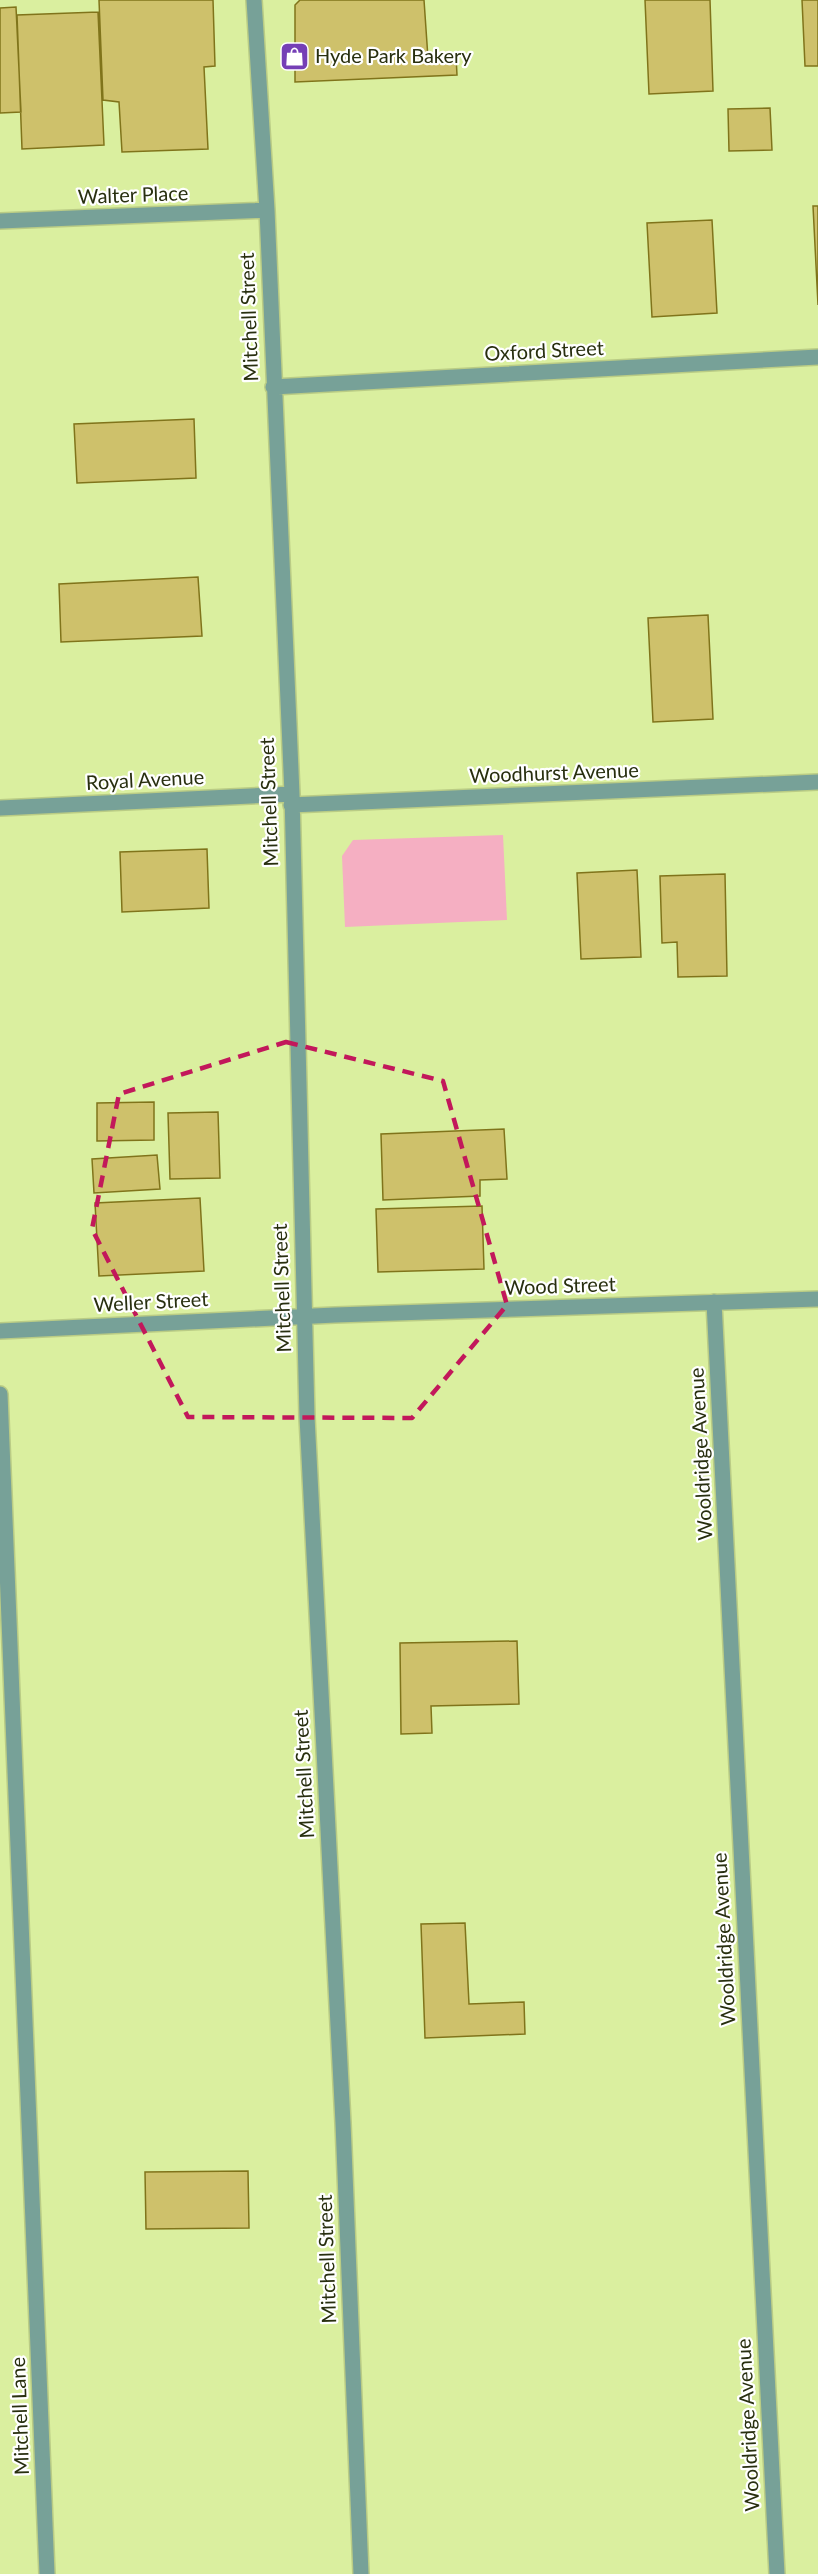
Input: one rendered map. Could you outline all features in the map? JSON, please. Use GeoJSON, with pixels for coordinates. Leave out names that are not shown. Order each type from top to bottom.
{"type":"FeatureCollection","features":[{"type":"Feature","properties":{"kind":"street","name":"Mitchell Street"},"geometry":{"type":"LineString","coordinates":[[254,0],[267,210],[291,800],[304,1316],[343,2135],[361,2574]]}},
{"type":"Feature","properties":{"kind":"street","name":"Walter Place"},"geometry":{"type":"LineString","coordinates":[[0,220],[267,210]]}},
{"type":"Feature","properties":{"kind":"street","name":"Oxford Street"},"geometry":{"type":"LineString","coordinates":[[273,387],[818,357]]}},
{"type":"Feature","properties":{"kind":"street","name":"Woodhurst Avenue"},"geometry":{"type":"LineString","coordinates":[[291,800],[818,782]]}},
{"type":"Feature","properties":{"kind":"street","name":"Royal Avenue"},"geometry":{"type":"LineString","coordinates":[[0,808],[291,800]]}},
{"type":"Feature","properties":{"kind":"street","name":"Wood Street"},"geometry":{"type":"LineString","coordinates":[[304,1316],[818,1299]]}},
{"type":"Feature","properties":{"kind":"street","name":"Wooldridge Avenue"},"geometry":{"type":"LineString","coordinates":[[714,1302],[777,2574]]}},
{"type":"Feature","properties":{"kind":"street","name":"Weller Street"},"geometry":{"type":"LineString","coordinates":[[0,1331],[304,1316]]}},
{"type":"Feature","properties":{"kind":"street","name":"Mitchell Lane"},"geometry":{"type":"LineString","coordinates":[[0,1394],[47,2574]]}},
{"type":"Feature","properties":{"kind":"highlighted area"},"geometry":{"type":"Polygon","coordinates":[[[286,1042],[443,1081],[507,1305],[412,1418],[188,1417],[92,1229],[119,1094],[286,1042]]]}},
{"type":"Feature","properties":{"kind":"shaded area"},"geometry":{"type":"Polygon","coordinates":[[[503,835],[507,920],[345,927],[342,856],[353,840],[503,835]]]}},
{"type":"Feature","properties":{"kind":"building"},"geometry":{"type":"Polygon","coordinates":[[[99,0],[213,0],[215,66],[204,67],[208,149],[122,152],[119,102],[103,100],[99,0]]]}},
{"type":"Feature","properties":{"kind":"building"},"geometry":{"type":"Polygon","coordinates":[[[300,0],[424,0],[428,58],[456,56],[457,75],[295,82],[295,5],[300,0]]]}},
{"type":"Feature","properties":{"kind":"building"},"geometry":{"type":"Polygon","coordinates":[[[645,0],[710,0],[713,91],[649,94],[645,0]]]}},
{"type":"Feature","properties":{"kind":"building"},"geometry":{"type":"Polygon","coordinates":[[[802,0],[818,0],[818,66],[805,66],[802,0]]]}},
{"type":"Feature","properties":{"kind":"building"},"geometry":{"type":"Polygon","coordinates":[[[16,7],[21,112],[0,113],[0,8],[16,7]]]}},
{"type":"Feature","properties":{"kind":"building"},"geometry":{"type":"Polygon","coordinates":[[[98,12],[104,145],[22,149],[17,15],[98,12]]]}},
{"type":"Feature","properties":{"kind":"building"},"geometry":{"type":"Polygon","coordinates":[[[770,108],[772,150],[729,151],[728,109],[770,108]]]}},
{"type":"Feature","properties":{"kind":"building"},"geometry":{"type":"Polygon","coordinates":[[[813,206],[818,206],[818,305],[813,206]]]}},
{"type":"Feature","properties":{"kind":"building"},"geometry":{"type":"Polygon","coordinates":[[[712,220],[717,313],[652,317],[647,223],[712,220]]]}},
{"type":"Feature","properties":{"kind":"building"},"geometry":{"type":"Polygon","coordinates":[[[194,419],[196,478],[77,483],[74,424],[194,419]]]}},
{"type":"Feature","properties":{"kind":"building"},"geometry":{"type":"Polygon","coordinates":[[[198,577],[202,636],[61,642],[59,584],[198,577]]]}},
{"type":"Feature","properties":{"kind":"building"},"geometry":{"type":"Polygon","coordinates":[[[708,615],[713,719],[653,722],[648,618],[708,615]]]}},
{"type":"Feature","properties":{"kind":"building"},"geometry":{"type":"Polygon","coordinates":[[[207,849],[209,908],[122,912],[120,852],[207,849]]]}},
{"type":"Feature","properties":{"kind":"building"},"geometry":{"type":"Polygon","coordinates":[[[637,870],[641,957],[581,959],[577,873],[637,870]]]}},
{"type":"Feature","properties":{"kind":"building"},"geometry":{"type":"Polygon","coordinates":[[[725,874],[727,976],[678,977],[677,942],[662,943],[660,876],[725,874]]]}},
{"type":"Feature","properties":{"kind":"building"},"geometry":{"type":"Polygon","coordinates":[[[154,1102],[154,1140],[97,1141],[97,1103],[154,1102]]]}},
{"type":"Feature","properties":{"kind":"building"},"geometry":{"type":"Polygon","coordinates":[[[218,1112],[220,1178],[170,1179],[168,1113],[218,1112]]]}},
{"type":"Feature","properties":{"kind":"building"},"geometry":{"type":"Polygon","coordinates":[[[504,1129],[507,1179],[480,1180],[480,1196],[383,1200],[381,1134],[504,1129]]]}},
{"type":"Feature","properties":{"kind":"building"},"geometry":{"type":"Polygon","coordinates":[[[157,1155],[160,1189],[94,1193],[92,1159],[157,1155]]]}},
{"type":"Feature","properties":{"kind":"building"},"geometry":{"type":"Polygon","coordinates":[[[200,1198],[204,1271],[99,1276],[95,1203],[200,1198]]]}},
{"type":"Feature","properties":{"kind":"building"},"geometry":{"type":"Polygon","coordinates":[[[482,1206],[484,1269],[378,1272],[376,1209],[482,1206]]]}},
{"type":"Feature","properties":{"kind":"building"},"geometry":{"type":"Polygon","coordinates":[[[517,1641],[519,1704],[431,1706],[432,1733],[401,1734],[400,1643],[517,1641]]]}},
{"type":"Feature","properties":{"kind":"building"},"geometry":{"type":"Polygon","coordinates":[[[465,1923],[469,2004],[524,2002],[525,2034],[425,2038],[421,1924],[465,1923]]]}},
{"type":"Feature","properties":{"kind":"building"},"geometry":{"type":"Polygon","coordinates":[[[248,2171],[249,2228],[146,2229],[145,2172],[248,2171]]]}},
{"type":"Feature","properties":{"kind":"place","name":"Hyde Park Bakery"},"geometry":{"type":"Point","coordinates":[294,56]}}]}
